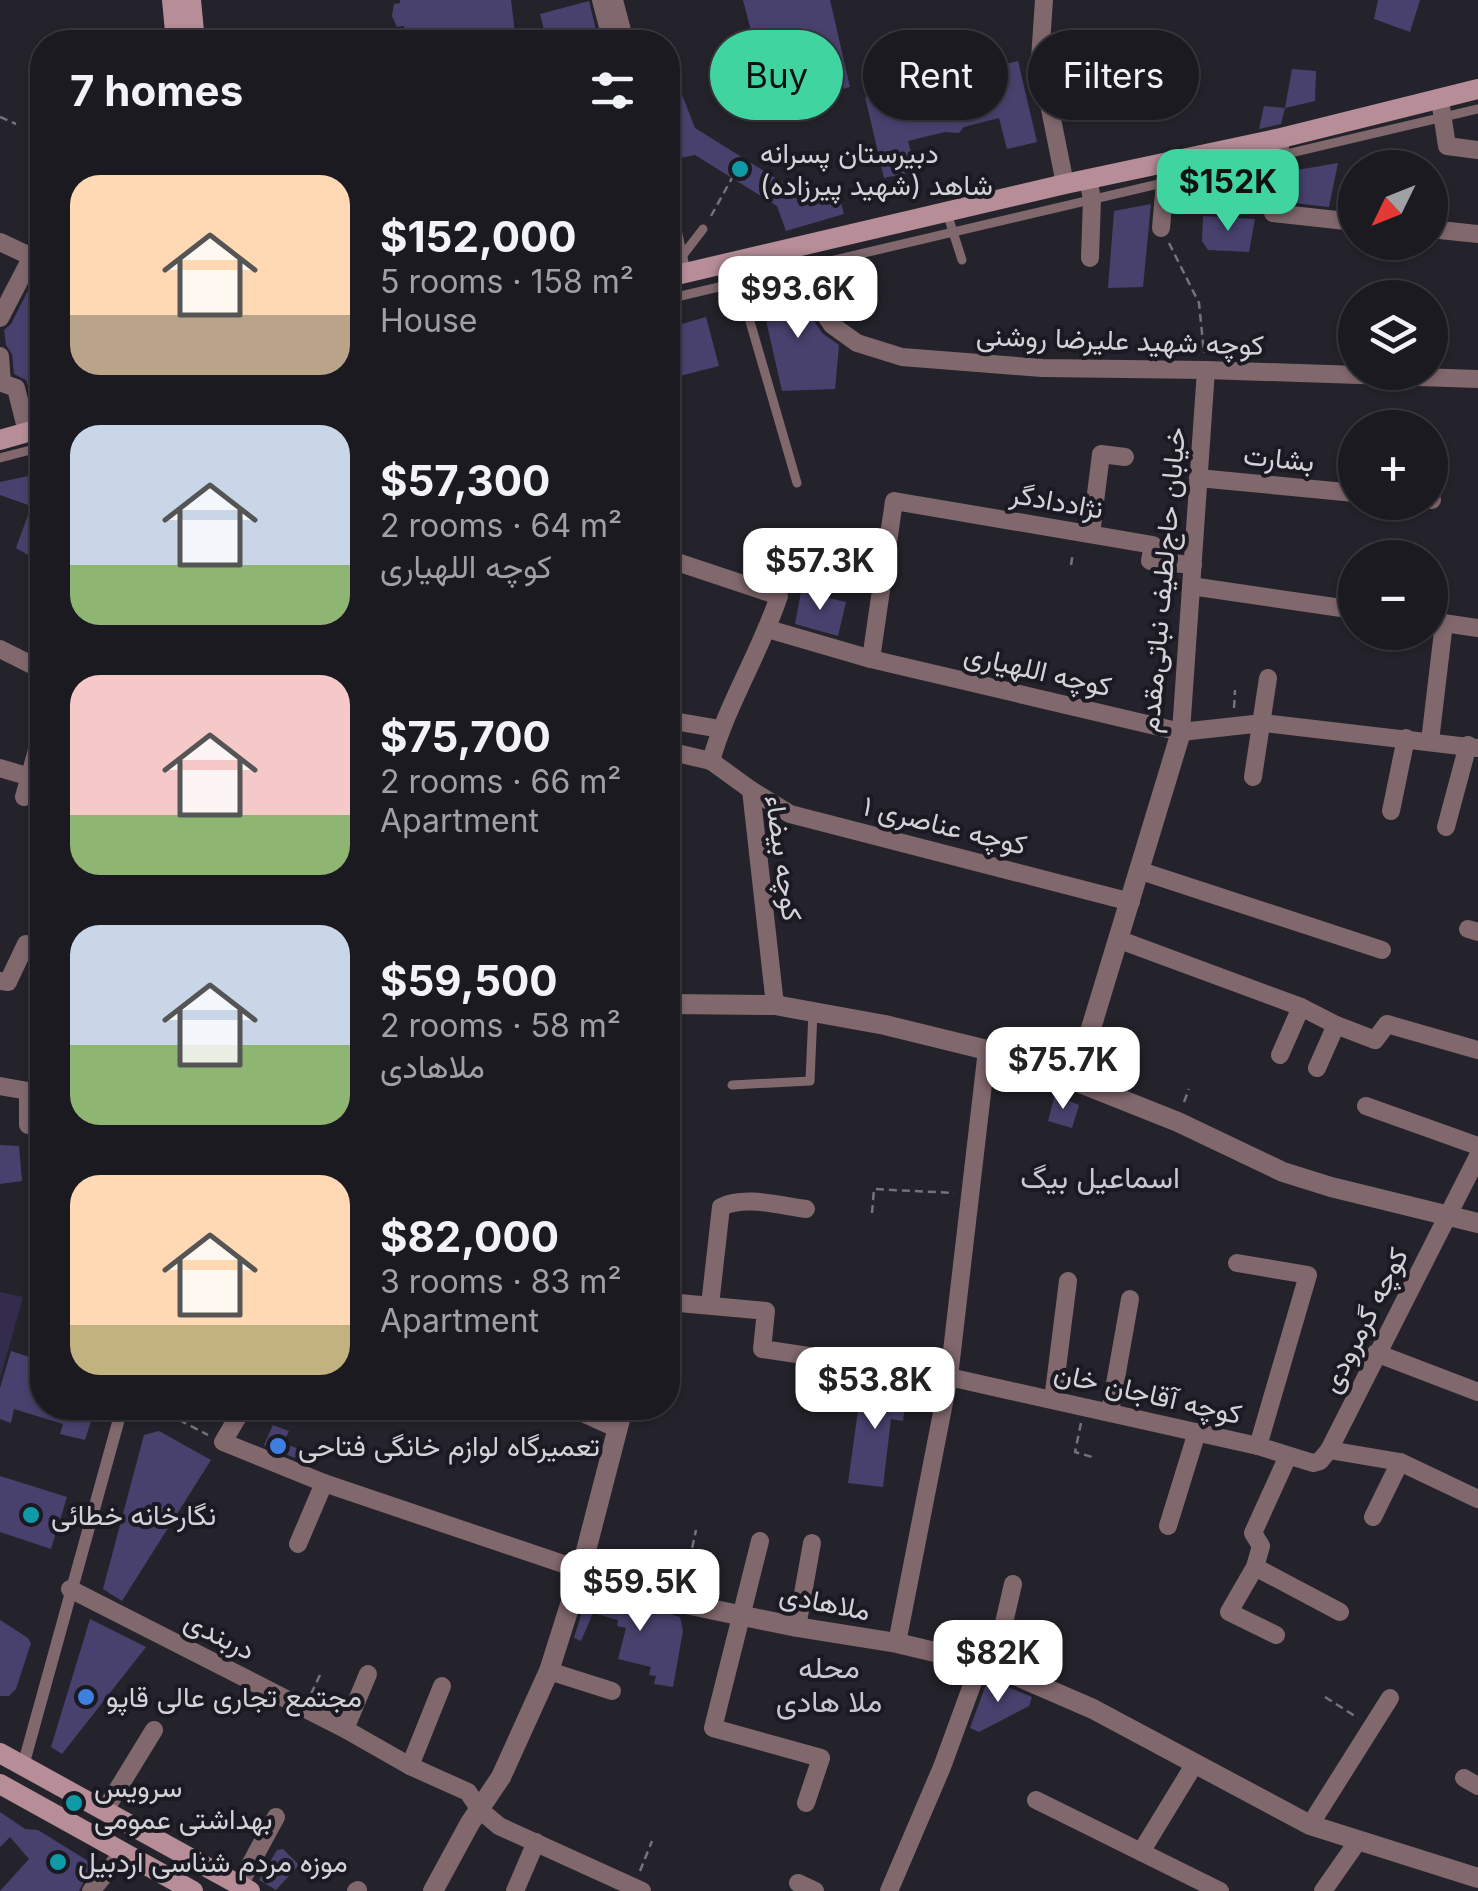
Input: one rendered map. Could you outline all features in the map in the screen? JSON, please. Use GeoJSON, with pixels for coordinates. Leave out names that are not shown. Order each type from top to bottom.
{"type":"FeatureCollection","features":[{"type":"Feature","properties":{"kind":"main road"},"geometry":{"type":"LineString","coordinates":[[172,0],[175,30]]}},
{"type":"Feature","properties":{"kind":"main road"},"geometry":{"type":"LineString","coordinates":[[191,0],[195,30]]}},
{"type":"Feature","properties":{"kind":"main road"},"geometry":{"type":"LineString","coordinates":[[680,272],[736,273],[1441,108],[1478,89]]}},
{"type":"Feature","properties":{"kind":"main road"},"geometry":{"type":"LineString","coordinates":[[0,436],[30,434]]}},
{"type":"Feature","properties":{"kind":"main road"},"geometry":{"type":"LineString","coordinates":[[7,1760],[244,1888]]}},
{"type":"Feature","properties":{"kind":"main road"},"geometry":{"type":"LineString","coordinates":[[6,1788],[193,1891]]}},
{"type":"Feature","properties":{"kind":"street"},"geometry":{"type":"LineString","coordinates":[[601,0],[609,30]]}},
{"type":"Feature","properties":{"kind":"street"},"geometry":{"type":"LineString","coordinates":[[614,0],[622,30]]}},
{"type":"Feature","properties":{"kind":"street"},"geometry":{"type":"LineString","coordinates":[[1042,30],[1044,0]]}},
{"type":"Feature","properties":{"kind":"street"},"geometry":{"type":"LineString","coordinates":[[1031,15],[1034,30]]}},
{"type":"Feature","properties":{"kind":"street"},"geometry":{"type":"LineString","coordinates":[[1441,108],[1447,146],[1478,150]]}},
{"type":"Feature","properties":{"kind":"street"},"geometry":{"type":"LineString","coordinates":[[1052,120],[1067,194]]}},
{"type":"Feature","properties":{"kind":"street"},"geometry":{"type":"LineString","coordinates":[[1279,147],[1272,214],[1338,220]]}},
{"type":"Feature","properties":{"kind":"street"},"geometry":{"type":"LineString","coordinates":[[1161,228],[1164,173]]}},
{"type":"Feature","properties":{"kind":"street"},"geometry":{"type":"LineString","coordinates":[[1090,189],[1090,258]]}},
{"type":"Feature","properties":{"kind":"street"},"geometry":{"type":"LineString","coordinates":[[1448,231],[1478,234]]}},
{"type":"Feature","properties":{"kind":"street"},"geometry":{"type":"LineString","coordinates":[[0,242],[30,255]]}},
{"type":"Feature","properties":{"kind":"street","name":"کوچه شهید علیرضا روشنی"},"geometry":{"type":"LineString","coordinates":[[808,256],[821,310],[832,325],[857,343],[889,354],[1042,368],[1478,379]]}},
{"type":"Feature","properties":{"kind":"street"},"geometry":{"type":"LineString","coordinates":[[0,318],[30,260]]}},
{"type":"Feature","properties":{"kind":"street"},"geometry":{"type":"LineString","coordinates":[[0,356],[2,384],[16,388],[30,422]]}},
{"type":"Feature","properties":{"kind":"street","name":"خیابان حاج‌لطیف نباتی‌مقدم"},"geometry":{"type":"LineString","coordinates":[[1076,1080],[1181,732],[1206,370]]}},
{"type":"Feature","properties":{"kind":"street"},"geometry":{"type":"LineString","coordinates":[[1091,534],[1100,454],[1125,457]]}},
{"type":"Feature","properties":{"kind":"street","name":"بشارت"},"geometry":{"type":"LineString","coordinates":[[1198,478],[1338,491]]}},
{"type":"Feature","properties":{"kind":"street","name":"نژاددادگر"},"geometry":{"type":"LineString","coordinates":[[870,659],[894,501],[1153,546],[1150,561],[1192,565]]}},
{"type":"Feature","properties":{"kind":"street"},"geometry":{"type":"LineString","coordinates":[[680,563],[780,596],[720,729],[711,762]]}},
{"type":"Feature","properties":{"kind":"street"},"geometry":{"type":"LineString","coordinates":[[1191,586],[1338,608]]}},
{"type":"Feature","properties":{"kind":"street"},"geometry":{"type":"LineString","coordinates":[[1448,624],[1478,628]]}},
{"type":"Feature","properties":{"kind":"street","name":"کوچه اللهیاری"},"geometry":{"type":"LineString","coordinates":[[768,628],[870,659],[1181,732],[1263,723],[1473,746]]}},
{"type":"Feature","properties":{"kind":"street"},"geometry":{"type":"LineString","coordinates":[[1430,741],[1435,650]]}},
{"type":"Feature","properties":{"kind":"street"},"geometry":{"type":"LineString","coordinates":[[1,653],[30,665]]}},
{"type":"Feature","properties":{"kind":"street"},"geometry":{"type":"LineString","coordinates":[[1253,777],[1268,678]]}},
{"type":"Feature","properties":{"kind":"street"},"geometry":{"type":"LineString","coordinates":[[680,722],[720,729]]}},
{"type":"Feature","properties":{"kind":"street"},"geometry":{"type":"LineString","coordinates":[[1391,811],[1406,738]]}},
{"type":"Feature","properties":{"kind":"street"},"geometry":{"type":"LineString","coordinates":[[1446,827],[1473,746]]}},
{"type":"Feature","properties":{"kind":"street","name":"کوچه بیضاء"},"geometry":{"type":"LineString","coordinates":[[680,754],[711,762],[752,790],[774,1005]]}},
{"type":"Feature","properties":{"kind":"street"},"geometry":{"type":"LineString","coordinates":[[0,768],[30,777],[24,797]]}},
{"type":"Feature","properties":{"kind":"street","name":"کوچه عناصری ۱"},"geometry":{"type":"LineString","coordinates":[[752,790],[790,814],[1130,902]]}},
{"type":"Feature","properties":{"kind":"street"},"geometry":{"type":"LineString","coordinates":[[1141,871],[1382,950]]}},
{"type":"Feature","properties":{"kind":"street"},"geometry":{"type":"LineString","coordinates":[[1120,940],[1301,1007],[1375,1040],[1388,1024],[1478,1050]]}},
{"type":"Feature","properties":{"kind":"street"},"geometry":{"type":"LineString","coordinates":[[0,981],[8,982],[26,944]]}},
{"type":"Feature","properties":{"kind":"street"},"geometry":{"type":"LineString","coordinates":[[680,1004],[774,1005],[885,1025],[987,1050],[1076,1080],[1178,1122],[1283,1172],[1478,1223]]}},
{"type":"Feature","properties":{"kind":"street"},"geometry":{"type":"LineString","coordinates":[[1280,1055],[1301,1007]]}},
{"type":"Feature","properties":{"kind":"street"},"geometry":{"type":"LineString","coordinates":[[1317,1068],[1336,1025]]}},
{"type":"Feature","properties":{"kind":"street"},"geometry":{"type":"LineString","coordinates":[[898,1643],[949,1377],[987,1050]]}},
{"type":"Feature","properties":{"kind":"street"},"geometry":{"type":"LineString","coordinates":[[0,1086],[28,1091],[30,1125]]}},
{"type":"Feature","properties":{"kind":"street"},"geometry":{"type":"LineString","coordinates":[[1366,1106],[1478,1146]]}},
{"type":"Feature","properties":{"kind":"street","name":"کوچه گرمرودی"},"geometry":{"type":"LineString","coordinates":[[1330,1450],[1478,1156]]}},
{"type":"Feature","properties":{"kind":"street"},"geometry":{"type":"LineString","coordinates":[[680,1303],[710,1305],[722,1207],[746,1201],[806,1209]]}},
{"type":"Feature","properties":{"kind":"street"},"geometry":{"type":"LineString","coordinates":[[1237,1263],[1308,1275],[1258,1446]]}},
{"type":"Feature","properties":{"kind":"street"},"geometry":{"type":"LineString","coordinates":[[1053,1400],[1068,1281]]}},
{"type":"Feature","properties":{"kind":"street"},"geometry":{"type":"LineString","coordinates":[[1110,1412],[1130,1299]]}},
{"type":"Feature","properties":{"kind":"street","name":"کوچه آقاجان خان"},"geometry":{"type":"LineString","coordinates":[[710,1305],[766,1311],[762,1349],[949,1377],[1258,1446],[1314,1463],[1330,1450]]}},
{"type":"Feature","properties":{"kind":"street"},"geometry":{"type":"LineString","coordinates":[[1376,1353],[1478,1392]]}},
{"type":"Feature","properties":{"kind":"street"},"geometry":{"type":"LineString","coordinates":[[7,1760],[70,1589],[119,1420]]}},
{"type":"Feature","properties":{"kind":"street"},"geometry":{"type":"LineString","coordinates":[[231,1452],[240,1420]]}},
{"type":"Feature","properties":{"kind":"street"},"geometry":{"type":"LineString","coordinates":[[600,1420],[618,1428]]}},
{"type":"Feature","properties":{"kind":"street"},"geometry":{"type":"LineString","coordinates":[[433,1891],[501,1777],[549,1671],[582,1570],[620,1420]]}},
{"type":"Feature","properties":{"kind":"street"},"geometry":{"type":"LineString","coordinates":[[1168,1526],[1197,1432]]}},
{"type":"Feature","properties":{"kind":"street"},"geometry":{"type":"LineString","coordinates":[[1330,1450],[1400,1462],[1478,1499]]}},
{"type":"Feature","properties":{"kind":"street","name":"ملاهادی"},"geometry":{"type":"LineString","coordinates":[[231,1452],[681,1602],[797,1627],[898,1643],[987,1665],[1093,1710],[1310,1825],[1478,1878]]}},
{"type":"Feature","properties":{"kind":"street"},"geometry":{"type":"LineString","coordinates":[[1276,1636],[1230,1612],[1255,1567],[1261,1546],[1253,1534],[1288,1456]]}},
{"type":"Feature","properties":{"kind":"street"},"geometry":{"type":"LineString","coordinates":[[1373,1517],[1400,1462]]}},
{"type":"Feature","properties":{"kind":"street"},"geometry":{"type":"LineString","coordinates":[[298,1544],[324,1483]]}},
{"type":"Feature","properties":{"kind":"street"},"geometry":{"type":"LineString","coordinates":[[760,1540],[713,1728],[820,1758],[806,1803]]}},
{"type":"Feature","properties":{"kind":"street"},"geometry":{"type":"LineString","coordinates":[[797,1627],[812,1544]]}},
{"type":"Feature","properties":{"kind":"street"},"geometry":{"type":"LineString","coordinates":[[1255,1567],[1340,1612]]}},
{"type":"Feature","properties":{"kind":"street"},"geometry":{"type":"LineString","coordinates":[[889,1891],[987,1665],[1013,1584]]}},
{"type":"Feature","properties":{"kind":"street","name":"دربندی"},"geometry":{"type":"LineString","coordinates":[[70,1589],[410,1766],[468,1792],[480,1810],[499,1826],[636,1890]]}},
{"type":"Feature","properties":{"kind":"street"},"geometry":{"type":"LineString","coordinates":[[549,1671],[612,1691]]}},
{"type":"Feature","properties":{"kind":"street"},"geometry":{"type":"LineString","coordinates":[[345,1729],[368,1674]]}},
{"type":"Feature","properties":{"kind":"street"},"geometry":{"type":"LineString","coordinates":[[410,1766],[442,1686]]}},
{"type":"Feature","properties":{"kind":"street"},"geometry":{"type":"LineString","coordinates":[[1310,1825],[1390,1698]]}},
{"type":"Feature","properties":{"kind":"street"},"geometry":{"type":"LineString","coordinates":[[104,1810],[154,1730]]}},
{"type":"Feature","properties":{"kind":"street"},"geometry":{"type":"LineString","coordinates":[[1141,1852],[1194,1764]]}},
{"type":"Feature","properties":{"kind":"street"},"geometry":{"type":"LineString","coordinates":[[1036,1800],[1220,1891]]}},
{"type":"Feature","properties":{"kind":"street"},"geometry":{"type":"LineString","coordinates":[[244,1888],[276,1817]]}},
{"type":"Feature","properties":{"kind":"street"},"geometry":{"type":"LineString","coordinates":[[1323,1891],[1358,1841]]}},
{"type":"Feature","properties":{"kind":"street"},"geometry":{"type":"LineString","coordinates":[[515,1891],[536,1842]]}},
{"type":"Feature","properties":{"kind":"street"},"geometry":{"type":"LineString","coordinates":[[91,1891],[124,1853]]}},
{"type":"Feature","properties":{"kind":"lane"},"geometry":{"type":"LineString","coordinates":[[1441,108],[1478,109]]}},
{"type":"Feature","properties":{"kind":"lane"},"geometry":{"type":"LineString","coordinates":[[950,222],[962,260]]}},
{"type":"Feature","properties":{"kind":"lane"},"geometry":{"type":"LineString","coordinates":[[680,262],[702,229]]}},
{"type":"Feature","properties":{"kind":"lane"},"geometry":{"type":"LineString","coordinates":[[680,294],[736,273],[797,483]]}},
{"type":"Feature","properties":{"kind":"lane"},"geometry":{"type":"LineString","coordinates":[[0,458],[30,437]]}},
{"type":"Feature","properties":{"kind":"lane"},"geometry":{"type":"LineString","coordinates":[[732,1085],[810,1081],[813,1012]]}},
{"type":"Feature","properties":{"kind":"path"},"geometry":{"type":"LineString","coordinates":[[0,117],[16,124]]}},
{"type":"Feature","properties":{"kind":"path"},"geometry":{"type":"LineString","coordinates":[[702,229],[732,178]]}},
{"type":"Feature","properties":{"kind":"path"},"geometry":{"type":"LineString","coordinates":[[1161,228],[1199,304],[1206,370]]}},
{"type":"Feature","properties":{"kind":"path"},"geometry":{"type":"LineString","coordinates":[[872,1212],[874,1189],[970,1194]]}},
{"type":"Feature","properties":{"kind":"path"},"geometry":{"type":"LineString","coordinates":[[1085,1407],[1075,1452],[1092,1457]]}},
{"type":"Feature","properties":{"kind":"path"},"geometry":{"type":"LineString","coordinates":[[176,1420],[231,1452]]}},
{"type":"Feature","properties":{"kind":"path"},"geometry":{"type":"LineString","coordinates":[[681,1602],[696,1530]]}},
{"type":"Feature","properties":{"kind":"path"},"geometry":{"type":"LineString","coordinates":[[1325,1696],[1372,1726]]}},
{"type":"Feature","properties":{"kind":"path"},"geometry":{"type":"LineString","coordinates":[[636,1890],[652,1840]]}},
{"type":"Feature","properties":{"kind":"shaded area"},"geometry":{"type":"Polygon","coordinates":[[[0,1292],[23,1297],[0,1379],[0,1292]]]}},
{"type":"Feature","properties":{"kind":"building"},"geometry":{"type":"Polygon","coordinates":[[[511,0],[515,30],[404,30],[404,26],[397,27],[392,16],[394,4],[511,0]]]}},
{"type":"Feature","properties":{"kind":"building"},"geometry":{"type":"Polygon","coordinates":[[[743,0],[830,0],[837,30],[751,30],[743,0]]]}},
{"type":"Feature","properties":{"kind":"building"},"geometry":{"type":"Polygon","coordinates":[[[1378,0],[1420,0],[1410,32],[1374,19],[1378,0]]]}},
{"type":"Feature","properties":{"kind":"building"},"geometry":{"type":"Polygon","coordinates":[[[589,1],[596,30],[544,30],[540,14],[589,1]]]}},
{"type":"Feature","properties":{"kind":"building"},"geometry":{"type":"Polygon","coordinates":[[[843,57],[850,87],[843,89],[843,57]]]}},
{"type":"Feature","properties":{"kind":"building"},"geometry":{"type":"Polygon","coordinates":[[[1018,61],[1028,120],[1032,120],[1037,142],[1007,149],[1000,120],[1008,120],[1008,63],[1018,61]]]}},
{"type":"Feature","properties":{"kind":"building"},"geometry":{"type":"Polygon","coordinates":[[[1292,69],[1316,71],[1315,101],[1285,108],[1292,69]]]}},
{"type":"Feature","properties":{"kind":"building","name":"دبیرستان پسرانه شاهد (شهید پیرزاده)"},"geometry":{"type":"Polygon","coordinates":[[[680,92],[695,128],[806,197],[837,188],[844,214],[786,231],[777,206],[695,155],[680,158],[680,92]]]}},
{"type":"Feature","properties":{"kind":"building"},"geometry":{"type":"Polygon","coordinates":[[[1264,106],[1285,108],[1281,124],[1259,129],[1264,106]]]}},
{"type":"Feature","properties":{"kind":"building"},"geometry":{"type":"Polygon","coordinates":[[[870,120],[991,120],[964,127],[959,133],[945,132],[908,141],[916,171],[884,178],[870,120]]]}},
{"type":"Feature","properties":{"kind":"building"},"geometry":{"type":"Polygon","coordinates":[[[1338,163],[1329,207],[1293,203],[1297,170],[1338,163]]]}},
{"type":"Feature","properties":{"kind":"building"},"geometry":{"type":"Polygon","coordinates":[[[1151,204],[1143,287],[1108,288],[1114,211],[1151,204]]]}},
{"type":"Feature","properties":{"kind":"building"},"geometry":{"type":"Polygon","coordinates":[[[1203,216],[1255,219],[1249,252],[1208,250],[1202,241],[1203,216]]]}},
{"type":"Feature","properties":{"kind":"building"},"geometry":{"type":"Polygon","coordinates":[[[801,281],[811,316],[822,333],[839,345],[835,389],[782,391],[759,289],[801,281]]]}},
{"type":"Feature","properties":{"kind":"building"},"geometry":{"type":"Polygon","coordinates":[[[30,287],[30,392],[26,380],[14,374],[4,330],[30,287]]]}},
{"type":"Feature","properties":{"kind":"building"},"geometry":{"type":"Polygon","coordinates":[[[706,317],[719,366],[680,376],[680,325],[706,317]]]}},
{"type":"Feature","properties":{"kind":"building"},"geometry":{"type":"Polygon","coordinates":[[[30,476],[30,506],[0,495],[0,482],[30,476]]]}},
{"type":"Feature","properties":{"kind":"building"},"geometry":{"type":"Polygon","coordinates":[[[28,515],[30,516],[30,556],[16,548],[28,515]]]}},
{"type":"Feature","properties":{"kind":"building"},"geometry":{"type":"Polygon","coordinates":[[[801,592],[846,602],[838,636],[795,624],[801,592]]]}},
{"type":"Feature","properties":{"kind":"building"},"geometry":{"type":"Polygon","coordinates":[[[1055,1095],[1079,1105],[1072,1128],[1048,1121],[1055,1095]]]}},
{"type":"Feature","properties":{"kind":"building"},"geometry":{"type":"Polygon","coordinates":[[[0,1145],[19,1146],[22,1181],[0,1184],[0,1145]]]}},
{"type":"Feature","properties":{"kind":"building"},"geometry":{"type":"Polygon","coordinates":[[[11,1351],[30,1357],[30,1414],[14,1409],[11,1423],[0,1419],[0,1388],[11,1351]]]}},
{"type":"Feature","properties":{"kind":"building"},"geometry":{"type":"Polygon","coordinates":[[[862,1381],[907,1389],[903,1421],[891,1419],[883,1487],[848,1483],[862,1381]]]}},
{"type":"Feature","properties":{"kind":"building"},"geometry":{"type":"Polygon","coordinates":[[[50,1420],[91,1420],[85,1440],[60,1434],[63,1424],[50,1420]]]}},
{"type":"Feature","properties":{"kind":"building","name":"تعمیرگاه لوازم خانگی فتاحی"},"geometry":{"type":"Polygon","coordinates":[[[273,1425],[289,1431],[283,1443],[299,1449],[295,1458],[264,1445],[273,1425]]]}},
{"type":"Feature","properties":{"kind":"building"},"geometry":{"type":"Polygon","coordinates":[[[159,1431],[211,1460],[122,1601],[103,1589],[144,1435],[159,1431]]]}},
{"type":"Feature","properties":{"kind":"building","name":"نگارخانه خطائی"},"geometry":{"type":"Polygon","coordinates":[[[0,1476],[67,1497],[51,1549],[0,1532],[0,1476]]]}},
{"type":"Feature","properties":{"kind":"building"},"geometry":{"type":"Polygon","coordinates":[[[589,1589],[680,1617],[683,1631],[673,1687],[654,1684],[656,1676],[649,1675],[651,1667],[618,1659],[626,1628],[617,1626],[618,1620],[593,1613],[581,1641],[574,1638],[589,1589]]]}},
{"type":"Feature","properties":{"kind":"building","name":"مجتمع تجاری عالی قاپو"},"geometry":{"type":"Polygon","coordinates":[[[90,1619],[146,1647],[62,1754],[51,1747],[90,1619]]]}},
{"type":"Feature","properties":{"kind":"building"},"geometry":{"type":"Polygon","coordinates":[[[0,1620],[31,1643],[16,1689],[9,1696],[0,1696],[0,1620]]]}},
{"type":"Feature","properties":{"kind":"building"},"geometry":{"type":"Polygon","coordinates":[[[988,1679],[1032,1697],[1029,1706],[979,1732],[970,1728],[988,1679]]]}},
{"type":"Feature","properties":{"kind":"building","name":"موزه مردم شناسی اردبیل"},"geometry":{"type":"Polygon","coordinates":[[[0,1812],[93,1864],[79,1891],[0,1891],[29,1859],[10,1837],[0,1847],[0,1812]]]}},
{"type":"Feature","properties":{"kind":"building"},"geometry":{"type":"Polygon","coordinates":[[[283,1849],[299,1865],[276,1890],[259,1880],[277,1850],[283,1849]]]}},
{"type":"Feature","properties":{"kind":"place","name":"دبیرستان پسرانه شاهد (شهید پیرزاده)"},"geometry":{"type":"Point","coordinates":[740,169]}},
{"type":"Feature","properties":{"kind":"place","name":"تعمیرگاه لوازم خانگی فتاحی"},"geometry":{"type":"Point","coordinates":[278,1446]}},
{"type":"Feature","properties":{"kind":"place","name":"نگارخانه خطائی"},"geometry":{"type":"Point","coordinates":[31,1515]}},
{"type":"Feature","properties":{"kind":"place","name":"مجتمع تجاری عالی قاپو"},"geometry":{"type":"Point","coordinates":[86,1697]}},
{"type":"Feature","properties":{"kind":"place","name":"سرویس بهداشتی عمومی"},"geometry":{"type":"Point","coordinates":[74,1803]}},
{"type":"Feature","properties":{"kind":"place","name":"موزه مردم شناسی اردبیل"},"geometry":{"type":"Point","coordinates":[58,1862]}},
{"type":"Feature","properties":{"kind":"district","name":"اسماعیل بیگ"},"geometry":{"type":"Point","coordinates":[1100,1177]}},
{"type":"Feature","properties":{"kind":"district","name":"محله ملا هادی"},"geometry":{"type":"Point","coordinates":[829,1684]}}]}
